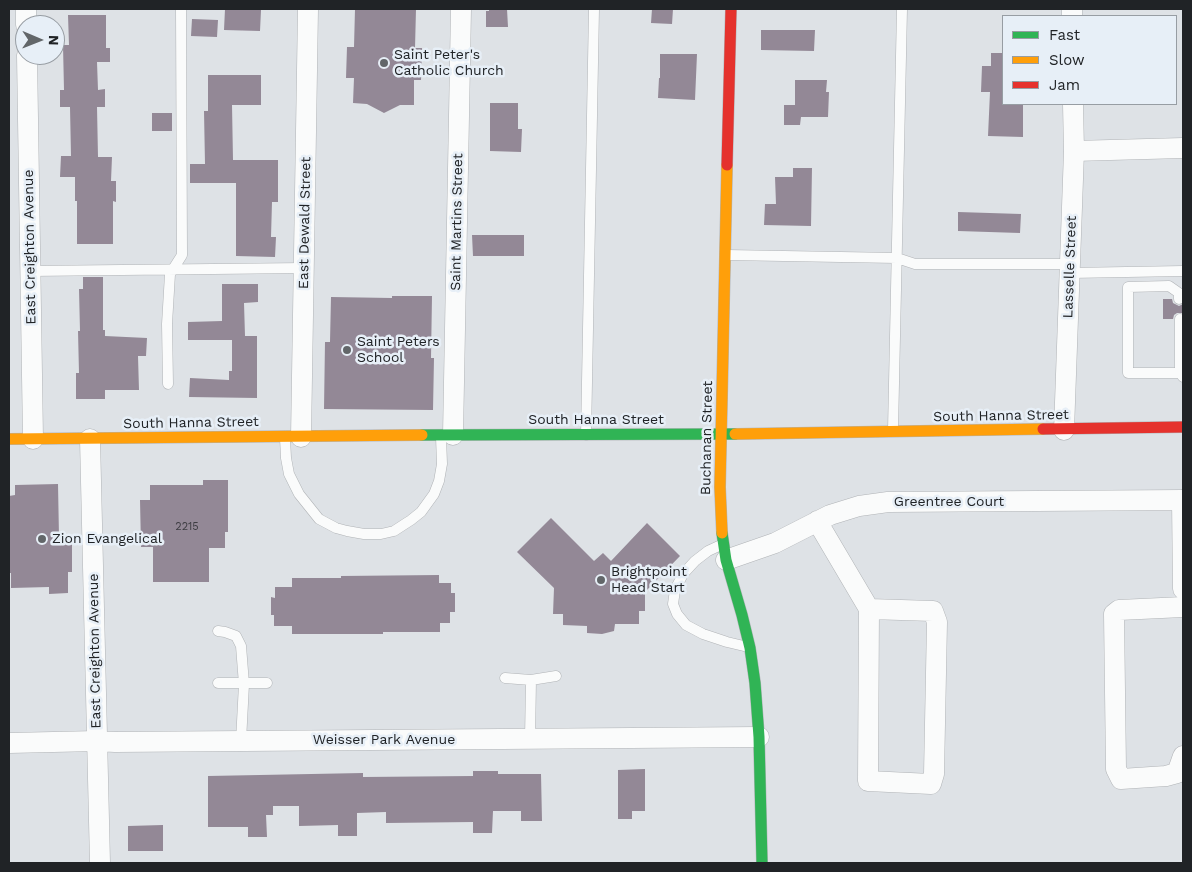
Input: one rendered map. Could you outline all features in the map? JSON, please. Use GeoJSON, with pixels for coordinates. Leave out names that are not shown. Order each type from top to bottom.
{"type":"FeatureCollection","features":[{"type":"Feature","properties":{"kind":"street","name":"East Dewald Street"},"geometry":{"type":"LineString","coordinates":[[293,437],[304,268],[308,9]]}},
{"type":"Feature","properties":{"kind":"street","name":"Saint Martins Street"},"geometry":{"type":"LineString","coordinates":[[447,435],[461,9]]}},
{"type":"Feature","properties":{"kind":"street","name":"Buchanan Street"},"geometry":{"type":"LineString","coordinates":[[731,9],[720,487],[725,552],[750,648],[755,683],[759,737],[762,863]]}},
{"type":"Feature","properties":{"kind":"street","name":"East Creighton Avenue"},"geometry":{"type":"LineString","coordinates":[[27,65],[33,439]]}},
{"type":"Feature","properties":{"kind":"street","name":"Lasselle Street"},"geometry":{"type":"LineString","coordinates":[[1064,430],[1074,151],[1073,105]]}},
{"type":"Feature","properties":{"kind":"street"},"geometry":{"type":"LineString","coordinates":[[1074,151],[1183,148]]}},
{"type":"Feature","properties":{"kind":"street","name":"South Hanna Street"},"geometry":{"type":"LineString","coordinates":[[9,439],[447,435],[722,435],[1183,427]]}},
{"type":"Feature","properties":{"kind":"street","name":"East Creighton Avenue"},"geometry":{"type":"LineString","coordinates":[[90,438],[100,863]]}},
{"type":"Feature","properties":{"kind":"street"},"geometry":{"type":"LineString","coordinates":[[1182,500],[1183,589]]}},
{"type":"Feature","properties":{"kind":"street","name":"Greentree Court"},"geometry":{"type":"LineString","coordinates":[[725,552],[775,544],[830,515],[859,506],[888,502],[1182,500]]}},
{"type":"Feature","properties":{"kind":"street"},"geometry":{"type":"LineString","coordinates":[[817,521],[869,609],[868,781],[931,784],[934,774],[937,622],[933,611],[869,609]]}},
{"type":"Feature","properties":{"kind":"street"},"geometry":{"type":"LineString","coordinates":[[1183,607],[1119,610],[1114,614],[1116,769],[1121,779],[1166,776],[1177,773],[1183,756]]}},
{"type":"Feature","properties":{"kind":"street","name":"Weisser Park Avenue"},"geometry":{"type":"LineString","coordinates":[[9,743],[759,737]]}},
{"type":"Feature","properties":{"kind":"lane"},"geometry":{"type":"LineString","coordinates":[[168,384],[167,324],[170,274],[182,255],[182,9]]}},
{"type":"Feature","properties":{"kind":"lane"},"geometry":{"type":"LineString","coordinates":[[586,435],[594,9]]}},
{"type":"Feature","properties":{"kind":"lane"},"geometry":{"type":"LineString","coordinates":[[893,432],[902,9]]}},
{"type":"Feature","properties":{"kind":"lane"},"geometry":{"type":"LineString","coordinates":[[726,255],[897,258],[915,264],[1183,271]]}},
{"type":"Feature","properties":{"kind":"lane"},"geometry":{"type":"LineString","coordinates":[[30,271],[304,268]]}},
{"type":"Feature","properties":{"kind":"lane"},"geometry":{"type":"LineString","coordinates":[[1180,299],[1179,293],[1169,286],[1128,287],[1128,373],[1182,375],[1180,318]]}},
{"type":"Feature","properties":{"kind":"lane"},"geometry":{"type":"LineString","coordinates":[[293,437],[286,458],[289,474],[299,494],[319,519],[336,528],[347,531],[381,534],[394,531],[411,520],[421,512],[434,494],[439,481],[447,435]]}},
{"type":"Feature","properties":{"kind":"lane"},"geometry":{"type":"LineString","coordinates":[[725,552],[708,551],[695,561],[683,574],[675,590],[673,604],[677,614],[686,625],[703,634],[750,648]]}},
{"type":"Feature","properties":{"kind":"lane"},"geometry":{"type":"LineString","coordinates":[[218,631],[236,636],[241,646],[244,684],[241,741]]}},
{"type":"Feature","properties":{"kind":"lane"},"geometry":{"type":"LineString","coordinates":[[505,678],[531,680],[556,676]]}},
{"type":"Feature","properties":{"kind":"lane"},"geometry":{"type":"LineString","coordinates":[[530,738],[531,680]]}},
{"type":"Feature","properties":{"kind":"lane"},"geometry":{"type":"LineString","coordinates":[[218,683],[267,683]]}},
{"type":"Feature","properties":{"kind":"building"},"geometry":{"type":"Polygon","coordinates":[[[225,9],[261,10],[260,31],[224,30],[225,9]]]}},
{"type":"Feature","properties":{"kind":"building","name":"Saint Peter's Catholic Church"},"geometry":{"type":"Polygon","coordinates":[[[355,9],[416,9],[415,48],[422,48],[421,80],[414,80],[414,105],[400,105],[384,113],[367,104],[353,103],[354,78],[346,78],[347,47],[354,47],[355,9]]]}},
{"type":"Feature","properties":{"kind":"building"},"geometry":{"type":"Polygon","coordinates":[[[489,9],[507,9],[508,27],[486,27],[486,11],[489,11],[489,9]]]}},
{"type":"Feature","properties":{"kind":"building"},"geometry":{"type":"Polygon","coordinates":[[[652,9],[673,9],[672,24],[651,23],[652,9]]]}},
{"type":"Feature","properties":{"kind":"building"},"geometry":{"type":"Polygon","coordinates":[[[68,15],[106,15],[106,48],[110,48],[110,62],[97,62],[98,90],[105,89],[105,107],[97,107],[98,157],[112,157],[111,181],[116,181],[116,202],[113,201],[113,244],[77,244],[75,177],[60,177],[61,156],[71,156],[70,107],[60,107],[60,90],[64,90],[65,45],[69,45],[68,15]]]}},
{"type":"Feature","properties":{"kind":"building"},"geometry":{"type":"Polygon","coordinates":[[[192,19],[218,20],[217,37],[191,36],[192,19]]]}},
{"type":"Feature","properties":{"kind":"building"},"geometry":{"type":"Polygon","coordinates":[[[761,30],[815,30],[814,51],[761,50],[761,30]]]}},
{"type":"Feature","properties":{"kind":"building"},"geometry":{"type":"Polygon","coordinates":[[[991,53],[1002,53],[1002,105],[1023,105],[1023,137],[988,136],[990,92],[981,92],[982,66],[991,66],[991,53]]]}},
{"type":"Feature","properties":{"kind":"building"},"geometry":{"type":"Polygon","coordinates":[[[660,54],[697,54],[695,100],[658,98],[660,54]]]}},
{"type":"Feature","properties":{"kind":"building"},"geometry":{"type":"Polygon","coordinates":[[[208,75],[261,75],[261,105],[232,105],[233,160],[278,160],[278,202],[272,202],[271,237],[276,237],[275,257],[236,256],[236,183],[190,183],[190,164],[205,164],[204,111],[208,111],[208,75]]]}},
{"type":"Feature","properties":{"kind":"building"},"geometry":{"type":"Polygon","coordinates":[[[795,80],[827,80],[826,92],[829,92],[828,117],[801,117],[800,125],[784,125],[784,105],[795,105],[795,80]]]}},
{"type":"Feature","properties":{"kind":"building"},"geometry":{"type":"Polygon","coordinates":[[[490,103],[518,103],[518,129],[522,129],[521,152],[490,151],[490,103]]]}},
{"type":"Feature","properties":{"kind":"building"},"geometry":{"type":"Polygon","coordinates":[[[152,113],[172,113],[172,131],[152,131],[152,113]]]}},
{"type":"Feature","properties":{"kind":"building"},"geometry":{"type":"Polygon","coordinates":[[[793,168],[812,168],[811,226],[764,225],[765,204],[776,204],[775,177],[793,177],[793,168]]]}},
{"type":"Feature","properties":{"kind":"building"},"geometry":{"type":"Polygon","coordinates":[[[958,212],[1021,214],[1020,233],[958,231],[958,212]]]}},
{"type":"Feature","properties":{"kind":"building"},"geometry":{"type":"Polygon","coordinates":[[[472,235],[524,235],[524,256],[473,256],[472,235]]]}},
{"type":"Feature","properties":{"kind":"building"},"geometry":{"type":"Polygon","coordinates":[[[83,277],[103,277],[103,330],[105,330],[105,336],[147,338],[146,356],[138,356],[139,390],[105,390],[105,399],[76,399],[76,373],[79,373],[79,289],[83,289],[83,277]]]}},
{"type":"Feature","properties":{"kind":"building"},"geometry":{"type":"Polygon","coordinates":[[[222,284],[258,284],[258,302],[244,303],[245,336],[257,336],[257,398],[189,397],[190,378],[229,380],[229,371],[232,371],[232,340],[188,340],[188,322],[222,321],[222,284]]]}},
{"type":"Feature","properties":{"kind":"building","name":"Saint Peters School"},"geometry":{"type":"Polygon","coordinates":[[[392,296],[432,296],[431,358],[434,358],[433,410],[324,409],[325,342],[330,342],[331,297],[392,298],[392,296]]]}},
{"type":"Feature","properties":{"kind":"building"},"geometry":{"type":"Polygon","coordinates":[[[1163,299],[1172,299],[1173,303],[1179,306],[1183,304],[1183,313],[1177,313],[1173,319],[1163,319],[1163,299]]]}},
{"type":"Feature","properties":{"kind":"building"},"geometry":{"type":"Polygon","coordinates":[[[203,480],[228,480],[228,532],[225,532],[225,548],[209,548],[209,582],[153,582],[153,547],[141,547],[140,500],[150,500],[150,485],[203,485],[203,480]]]}},
{"type":"Feature","properties":{"kind":"building","name":"Zion Evangelical"},"geometry":{"type":"Polygon","coordinates":[[[58,484],[59,537],[72,537],[72,572],[68,572],[68,593],[49,594],[49,587],[11,588],[11,573],[9,573],[9,496],[15,495],[15,485],[58,484]]]}},
{"type":"Feature","properties":{"kind":"building","name":"Brightpoint Head Start"},"geometry":{"type":"Polygon","coordinates":[[[551,518],[594,561],[603,553],[611,561],[647,523],[680,556],[645,592],[645,611],[639,611],[639,624],[615,624],[614,631],[602,634],[587,633],[587,626],[563,625],[563,614],[553,614],[554,588],[517,552],[551,518]]]}},
{"type":"Feature","properties":{"kind":"building"},"geometry":{"type":"Polygon","coordinates":[[[439,575],[439,583],[451,583],[451,593],[455,593],[455,612],[450,612],[450,623],[440,623],[440,632],[292,634],[292,626],[274,626],[274,615],[271,615],[271,597],[275,598],[275,587],[292,587],[292,578],[439,575]]]}},
{"type":"Feature","properties":{"kind":"building"},"geometry":{"type":"Polygon","coordinates":[[[645,769],[645,811],[632,811],[632,819],[618,819],[618,770],[645,769]]]}},
{"type":"Feature","properties":{"kind":"building"},"geometry":{"type":"Polygon","coordinates":[[[473,771],[498,771],[498,774],[541,774],[542,821],[521,821],[521,811],[493,811],[492,833],[473,833],[473,822],[386,823],[386,812],[357,813],[357,836],[338,836],[338,825],[299,826],[299,806],[273,806],[273,815],[266,815],[267,837],[248,837],[248,827],[208,827],[208,776],[363,773],[363,777],[473,776],[473,771]]]}},
{"type":"Feature","properties":{"kind":"building"},"geometry":{"type":"Polygon","coordinates":[[[163,825],[163,851],[128,851],[128,826],[163,825]]]}},
{"type":"Feature","properties":{"kind":"traffic: fast"},"geometry":{"type":"LineString","coordinates":[[422,435],[735,434]]}},
{"type":"Feature","properties":{"kind":"traffic: fast"},"geometry":{"type":"LineString","coordinates":[[722,533],[726,560],[750,648],[755,683],[759,737],[762,863]]}},
{"type":"Feature","properties":{"kind":"traffic: slow"},"geometry":{"type":"LineString","coordinates":[[722,533],[720,487],[727,165]]}},
{"type":"Feature","properties":{"kind":"traffic: slow"},"geometry":{"type":"LineString","coordinates":[[735,434],[1043,429]]}},
{"type":"Feature","properties":{"kind":"traffic: slow"},"geometry":{"type":"LineString","coordinates":[[9,439],[422,435]]}},
{"type":"Feature","properties":{"kind":"traffic: jam"},"geometry":{"type":"LineString","coordinates":[[727,165],[731,9]]}},
{"type":"Feature","properties":{"kind":"traffic: jam"},"geometry":{"type":"LineString","coordinates":[[1043,429],[1183,427]]}},
{"type":"Feature","properties":{"kind":"place","name":"Saint Peter's Catholic Church"},"geometry":{"type":"Point","coordinates":[384,63]}},
{"type":"Feature","properties":{"kind":"place","name":"Saint Peters School"},"geometry":{"type":"Point","coordinates":[347,350]}},
{"type":"Feature","properties":{"kind":"place","name":"Zion Evangelical"},"geometry":{"type":"Point","coordinates":[42,539]}},
{"type":"Feature","properties":{"kind":"place","name":"Brightpoint Head Start"},"geometry":{"type":"Point","coordinates":[601,580]}}]}
